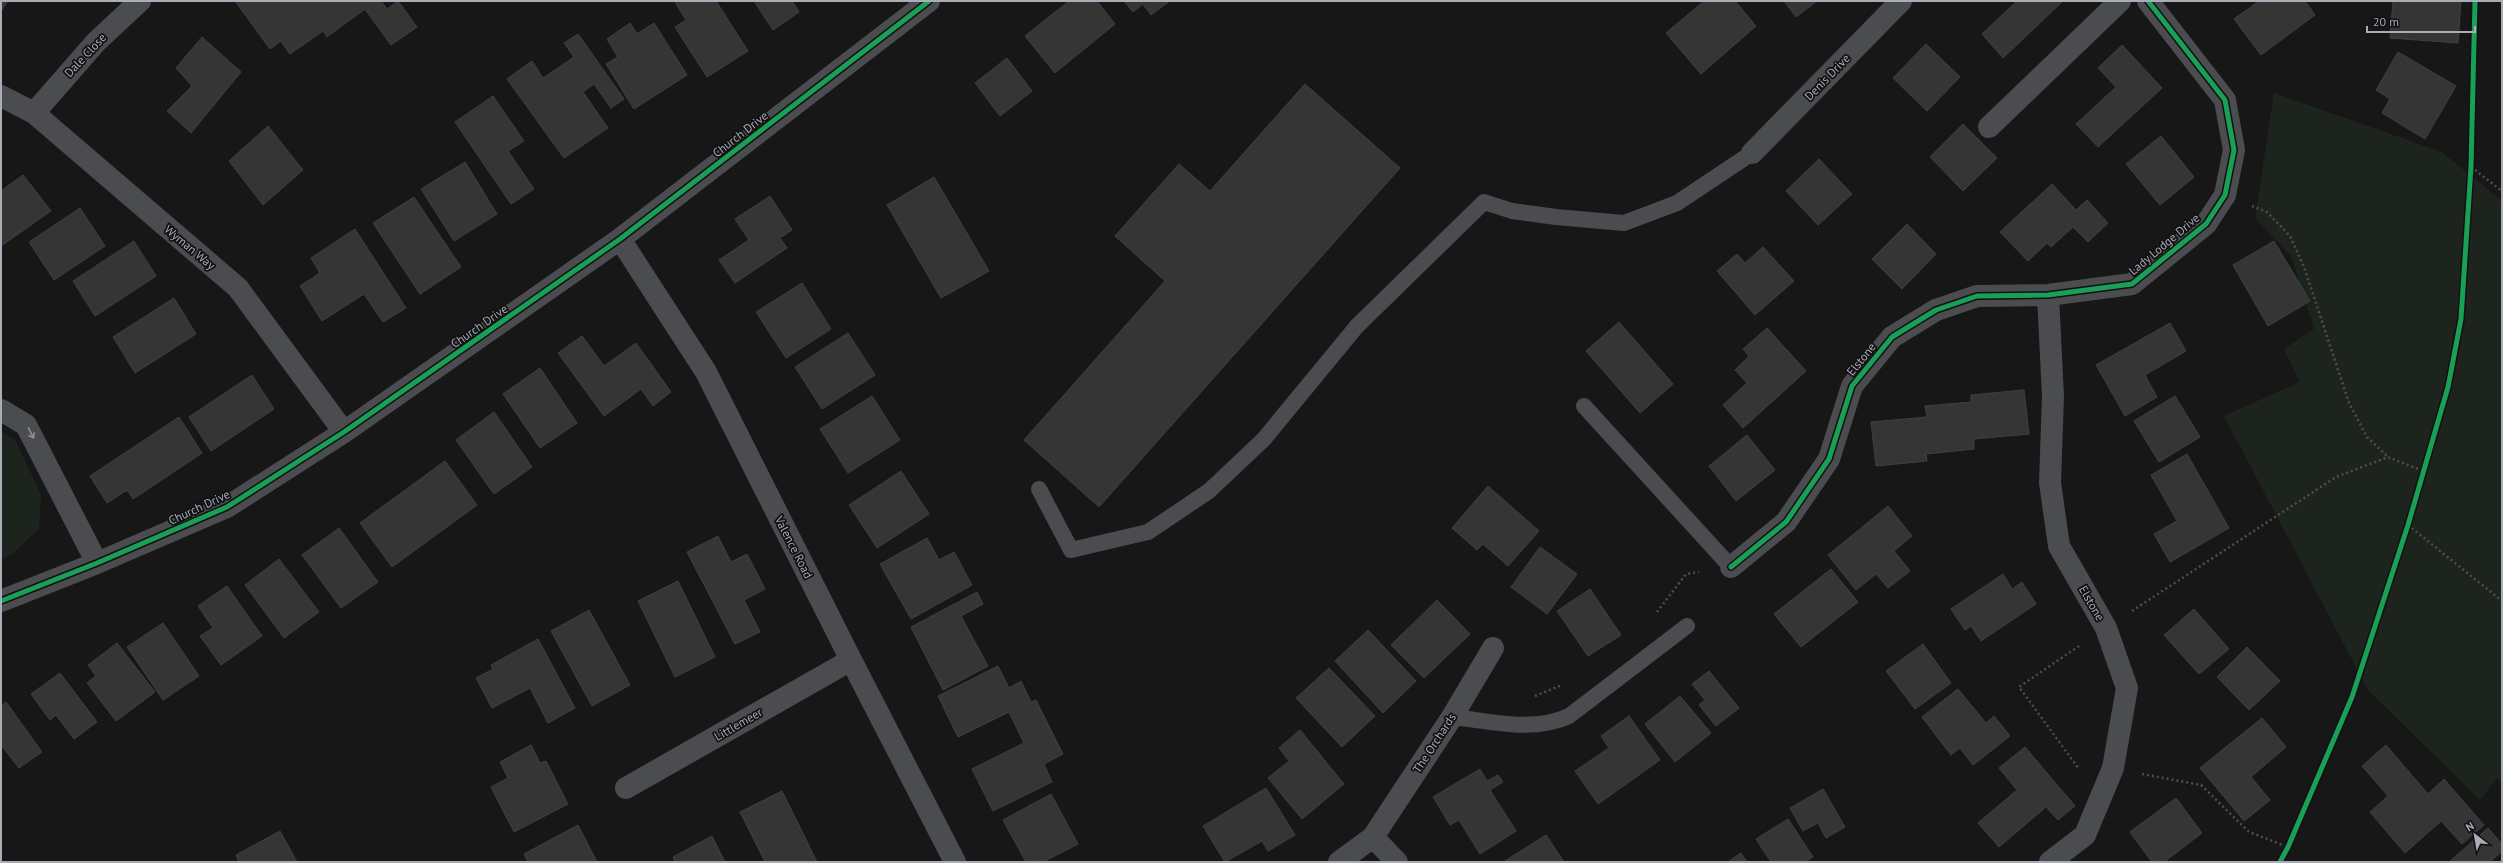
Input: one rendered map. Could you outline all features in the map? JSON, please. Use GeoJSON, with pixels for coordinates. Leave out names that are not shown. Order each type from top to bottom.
{"type":"FeatureCollection","features":[{"type":"Feature","properties":{"kind":"street","name":"Dale Close"},"geometry":{"type":"LineString","coordinates":[[34,113],[96,42],[140,1]]}},
{"type":"Feature","properties":{"kind":"street","name":"Church Drive"},"geometry":{"type":"LineString","coordinates":[[1,601],[97,564],[227,507],[344,432],[620,239],[929,1]]}},
{"type":"Feature","properties":{"kind":"street","name":"Denis Drive"},"geometry":{"type":"LineString","coordinates":[[1752,153],[1901,1]]}},
{"type":"Feature","properties":{"kind":"street"},"geometry":{"type":"LineString","coordinates":[[1989,127],[2120,1]]}},
{"type":"Feature","properties":{"kind":"street","name":"Lady Lodge Drive"},"geometry":{"type":"LineString","coordinates":[[2048,295],[2132,284],[2206,224],[2225,195],[2234,150],[2225,100],[2148,1]]}},
{"type":"Feature","properties":{"kind":"street","name":"Wyman Way"},"geometry":{"type":"LineString","coordinates":[[1,96],[34,113],[238,288],[344,432]]}},
{"type":"Feature","properties":{"kind":"street","name":"Valence Road"},"geometry":{"type":"LineString","coordinates":[[620,239],[706,372],[851,660],[955,862]]}},
{"type":"Feature","properties":{"kind":"street","name":"Elstone"},"geometry":{"type":"LineString","coordinates":[[1731,567],[1786,522],[1829,459],[1852,386],[1892,337],[1936,310],[1977,296],[2048,295],[2053,397],[2050,483],[2059,546],[2106,628],[2127,688],[2113,768],[2085,835],[2050,862]]}},
{"type":"Feature","properties":{"kind":"street"},"geometry":{"type":"LineString","coordinates":[[1,410],[26,425],[97,564]]}},
{"type":"Feature","properties":{"kind":"street","name":"The Orchards"},"geometry":{"type":"LineString","coordinates":[[1339,862],[1373,837],[1452,717],[1493,648]]}},
{"type":"Feature","properties":{"kind":"street","name":"Littlemeer"},"geometry":{"type":"LineString","coordinates":[[626,788],[851,660]]}},
{"type":"Feature","properties":{"kind":"street"},"geometry":{"type":"LineString","coordinates":[[1373,837],[1396,862]]}},
{"type":"Feature","properties":{"kind":"lane"},"geometry":{"type":"LineString","coordinates":[[1039,489],[1071,550],[1148,532],[1209,492],[1264,439],[1357,326],[1484,202],[1512,211],[1556,217],[1624,223],[1677,203],[1752,153]]}},
{"type":"Feature","properties":{"kind":"lane"},"geometry":{"type":"LineString","coordinates":[[1584,406],[1731,567]]}},
{"type":"Feature","properties":{"kind":"lane"},"geometry":{"type":"LineString","coordinates":[[1452,717],[1535,726],[1554,724],[1569,716],[1687,626]]}},
{"type":"Feature","properties":{"kind":"path"},"geometry":{"type":"LineString","coordinates":[[2470,174],[2471,159]]}},
{"type":"Feature","properties":{"kind":"path"},"geometry":{"type":"LineString","coordinates":[[2471,167],[2502,191]]}},
{"type":"Feature","properties":{"kind":"path"},"geometry":{"type":"LineString","coordinates":[[2225,195],[2267,212],[2290,236],[2304,267],[2349,403],[2368,437],[2388,457],[2423,471]]}},
{"type":"Feature","properties":{"kind":"path"},"geometry":{"type":"LineString","coordinates":[[2101,798],[2019,687],[2336,477],[2388,457]]}},
{"type":"Feature","properties":{"kind":"path"},"geometry":{"type":"LineString","coordinates":[[2421,478],[2425,464]]}},
{"type":"Feature","properties":{"kind":"path"},"geometry":{"type":"LineString","coordinates":[[2405,533],[2410,518]]}},
{"type":"Feature","properties":{"kind":"path"},"geometry":{"type":"LineString","coordinates":[[2408,525],[2502,601]]}},
{"type":"Feature","properties":{"kind":"path"},"geometry":{"type":"LineString","coordinates":[[1652,616],[1686,574],[1731,567]]}},
{"type":"Feature","properties":{"kind":"path"},"geometry":{"type":"LineString","coordinates":[[1534,696],[1567,683]]}},
{"type":"Feature","properties":{"kind":"path"},"geometry":{"type":"LineString","coordinates":[[2113,768],[2201,785],[2249,832],[2287,850],[2292,840]]}},
{"type":"Feature","properties":{"kind":"shaded area"},"geometry":{"type":"Polygon","coordinates":[[[2274,93],[2442,152],[2502,201],[2502,783],[2497,778],[2480,800],[2368,690],[2224,416],[2300,382],[2284,349],[2314,329],[2291,256],[2255,218],[2274,93]]]}},
{"type":"Feature","properties":{"kind":"shaded area"},"geometry":{"type":"Polygon","coordinates":[[[1,431],[16,441],[41,495],[39,529],[12,554],[1,559],[1,431]]]}},
{"type":"Feature","properties":{"kind":"building"},"geometry":{"type":"Polygon","coordinates":[[[1,1],[8,1],[1,11],[1,1]]]}},
{"type":"Feature","properties":{"kind":"building"},"geometry":{"type":"Polygon","coordinates":[[[235,1],[381,1],[387,9],[398,1],[417,27],[391,45],[365,9],[327,37],[323,31],[290,54],[281,41],[270,49],[235,1]]]}},
{"type":"Feature","properties":{"kind":"building"},"geometry":{"type":"Polygon","coordinates":[[[716,1],[748,51],[707,77],[675,27],[686,20],[675,2],[716,1]]]}},
{"type":"Feature","properties":{"kind":"building"},"geometry":{"type":"Polygon","coordinates":[[[754,1],[792,1],[799,12],[773,30],[754,1]]]}},
{"type":"Feature","properties":{"kind":"building"},"geometry":{"type":"Polygon","coordinates":[[[1069,1],[1097,1],[1115,24],[1055,73],[1025,36],[1069,1]]]}},
{"type":"Feature","properties":{"kind":"building"},"geometry":{"type":"Polygon","coordinates":[[[1124,1],[1170,1],[1151,15],[1143,4],[1133,12],[1124,1]]]}},
{"type":"Feature","properties":{"kind":"building"},"geometry":{"type":"Polygon","coordinates":[[[1704,1],[1735,1],[1756,26],[1701,74],[1666,33],[1704,1]]]}},
{"type":"Feature","properties":{"kind":"building"},"geometry":{"type":"Polygon","coordinates":[[[1784,1],[1817,1],[1796,17],[1784,1]]]}},
{"type":"Feature","properties":{"kind":"building"},"geometry":{"type":"Polygon","coordinates":[[[2017,1],[2063,1],[2003,58],[1982,34],[2017,1]]]}},
{"type":"Feature","properties":{"kind":"building"},"geometry":{"type":"Polygon","coordinates":[[[2259,1],[2305,1],[2315,15],[2261,55],[2234,19],[2259,1]]]}},
{"type":"Feature","properties":{"kind":"building"},"geometry":{"type":"Polygon","coordinates":[[[2393,1],[2461,1],[2458,43],[2390,38],[2393,1]]]}},
{"type":"Feature","properties":{"kind":"building"},"geometry":{"type":"Polygon","coordinates":[[[630,23],[637,34],[654,23],[687,75],[634,109],[606,64],[618,57],[607,39],[630,23]]]}},
{"type":"Feature","properties":{"kind":"building"},"geometry":{"type":"Polygon","coordinates":[[[578,34],[624,99],[611,108],[594,84],[583,92],[608,128],[564,158],[507,79],[532,61],[543,78],[574,57],[564,43],[578,34]]]}},
{"type":"Feature","properties":{"kind":"building"},"geometry":{"type":"Polygon","coordinates":[[[202,37],[241,72],[191,133],[167,111],[192,86],[176,68],[202,37]]]}},
{"type":"Feature","properties":{"kind":"building"},"geometry":{"type":"Polygon","coordinates":[[[1926,44],[1960,77],[1927,111],[1893,78],[1926,44]]]}},
{"type":"Feature","properties":{"kind":"building"},"geometry":{"type":"Polygon","coordinates":[[[2122,45],[2162,88],[2098,147],[2076,124],[2116,87],[2098,68],[2122,45]]]}},
{"type":"Feature","properties":{"kind":"building"},"geometry":{"type":"Polygon","coordinates":[[[2398,52],[2456,86],[2425,139],[2382,113],[2390,99],[2376,90],[2398,52]]]}},
{"type":"Feature","properties":{"kind":"building"},"geometry":{"type":"Polygon","coordinates":[[[1007,58],[1032,91],[1000,116],[975,83],[1007,58]]]}},
{"type":"Feature","properties":{"kind":"building"},"geometry":{"type":"Polygon","coordinates":[[[1305,84],[1400,168],[1099,507],[1024,440],[1165,281],[1115,236],[1179,164],[1210,191],[1305,84]]]}},
{"type":"Feature","properties":{"kind":"building"},"geometry":{"type":"Polygon","coordinates":[[[493,96],[524,141],[508,151],[534,189],[511,204],[455,122],[493,96]]]}},
{"type":"Feature","properties":{"kind":"building"},"geometry":{"type":"Polygon","coordinates":[[[1963,124],[1997,158],[1963,191],[1930,157],[1963,124]]]}},
{"type":"Feature","properties":{"kind":"building"},"geometry":{"type":"Polygon","coordinates":[[[268,126],[303,170],[263,205],[229,161],[268,126]]]}},
{"type":"Feature","properties":{"kind":"building"},"geometry":{"type":"Polygon","coordinates":[[[2161,136],[2194,177],[2160,205],[2126,164],[2161,136]]]}},
{"type":"Feature","properties":{"kind":"building"},"geometry":{"type":"Polygon","coordinates":[[[1819,159],[1852,194],[1818,225],[1786,191],[1819,159]]]}},
{"type":"Feature","properties":{"kind":"building"},"geometry":{"type":"Polygon","coordinates":[[[465,162],[497,214],[454,241],[421,189],[465,162]]]}},
{"type":"Feature","properties":{"kind":"building"},"geometry":{"type":"Polygon","coordinates":[[[23,175],[51,211],[1,246],[1,191],[23,175]]]}},
{"type":"Feature","properties":{"kind":"building"},"geometry":{"type":"Polygon","coordinates":[[[934,177],[989,271],[941,298],[887,205],[934,177]]]}},
{"type":"Feature","properties":{"kind":"building"},"geometry":{"type":"Polygon","coordinates":[[[2052,184],[2076,210],[2087,200],[2108,223],[2088,242],[2073,227],[2051,247],[2047,243],[2028,261],[2000,232],[2052,184]]]}},
{"type":"Feature","properties":{"kind":"building"},"geometry":{"type":"Polygon","coordinates":[[[770,196],[792,230],[780,238],[787,248],[735,283],[719,260],[749,240],[735,219],[770,196]]]}},
{"type":"Feature","properties":{"kind":"building"},"geometry":{"type":"Polygon","coordinates":[[[414,197],[461,267],[420,294],[373,223],[414,197]]]}},
{"type":"Feature","properties":{"kind":"building"},"geometry":{"type":"Polygon","coordinates":[[[80,208],[105,246],[54,280],[29,242],[80,208]]]}},
{"type":"Feature","properties":{"kind":"building"},"geometry":{"type":"Polygon","coordinates":[[[1907,224],[1936,254],[1902,289],[1872,259],[1907,224]]]}},
{"type":"Feature","properties":{"kind":"building"},"geometry":{"type":"Polygon","coordinates":[[[355,229],[406,308],[383,322],[364,294],[322,321],[300,286],[320,273],[311,258],[355,229]]]}},
{"type":"Feature","properties":{"kind":"building"},"geometry":{"type":"Polygon","coordinates":[[[134,241],[156,276],[95,316],[73,281],[134,241]]]}},
{"type":"Feature","properties":{"kind":"building"},"geometry":{"type":"Polygon","coordinates":[[[2274,241],[2310,301],[2268,326],[2233,265],[2274,241]]]}},
{"type":"Feature","properties":{"kind":"building"},"geometry":{"type":"Polygon","coordinates":[[[1763,247],[1794,281],[1755,315],[1717,271],[1737,254],[1745,263],[1763,247]]]}},
{"type":"Feature","properties":{"kind":"building"},"geometry":{"type":"Polygon","coordinates":[[[802,283],[831,329],[786,358],[756,312],[802,283]]]}},
{"type":"Feature","properties":{"kind":"building"},"geometry":{"type":"Polygon","coordinates":[[[174,298],[196,334],[135,373],[113,337],[174,298]]]}},
{"type":"Feature","properties":{"kind":"building"},"geometry":{"type":"Polygon","coordinates":[[[1619,322],[1673,384],[1640,413],[1586,351],[1619,322]]]}},
{"type":"Feature","properties":{"kind":"building"},"geometry":{"type":"Polygon","coordinates":[[[2170,323],[2186,351],[2145,375],[2157,397],[2125,416],[2096,365],[2170,323]]]}},
{"type":"Feature","properties":{"kind":"building"},"geometry":{"type":"Polygon","coordinates":[[[1767,328],[1806,371],[1743,428],[1723,405],[1747,383],[1735,370],[1749,356],[1743,349],[1767,328]]]}},
{"type":"Feature","properties":{"kind":"building"},"geometry":{"type":"Polygon","coordinates":[[[848,333],[875,375],[822,409],[795,367],[848,333]]]}},
{"type":"Feature","properties":{"kind":"building"},"geometry":{"type":"Polygon","coordinates":[[[582,336],[604,366],[636,343],[671,392],[653,406],[641,389],[604,416],[558,353],[582,336]]]}},
{"type":"Feature","properties":{"kind":"building"},"geometry":{"type":"Polygon","coordinates":[[[540,368],[577,423],[540,448],[503,394],[540,368]]]}},
{"type":"Feature","properties":{"kind":"building"},"geometry":{"type":"Polygon","coordinates":[[[252,375],[274,409],[211,451],[189,417],[252,375]]]}},
{"type":"Feature","properties":{"kind":"building"},"geometry":{"type":"Polygon","coordinates":[[[2024,390],[2029,434],[1974,439],[1974,449],[1926,454],[1927,461],[1876,466],[1871,422],[1927,417],[1925,406],[1971,402],[1971,395],[2024,390]]]}},
{"type":"Feature","properties":{"kind":"building"},"geometry":{"type":"Polygon","coordinates":[[[872,396],[900,440],[848,473],[820,429],[872,396]]]}},
{"type":"Feature","properties":{"kind":"building"},"geometry":{"type":"Polygon","coordinates":[[[2175,396],[2200,437],[2159,462],[2134,421],[2175,396]]]}},
{"type":"Feature","properties":{"kind":"building"},"geometry":{"type":"Polygon","coordinates":[[[494,412],[532,467],[494,494],[456,440],[494,412]]]}},
{"type":"Feature","properties":{"kind":"building"},"geometry":{"type":"Polygon","coordinates":[[[179,417],[202,453],[133,499],[127,490],[107,503],[90,476],[179,417]]]}},
{"type":"Feature","properties":{"kind":"building"},"geometry":{"type":"Polygon","coordinates":[[[1747,435],[1775,470],[1736,501],[1709,466],[1747,435]]]}},
{"type":"Feature","properties":{"kind":"building"},"geometry":{"type":"Polygon","coordinates":[[[2187,454],[2229,528],[2170,562],[2154,534],[2177,521],[2151,475],[2187,454]]]}},
{"type":"Feature","properties":{"kind":"building"},"geometry":{"type":"Polygon","coordinates":[[[445,461],[477,505],[392,567],[360,523],[445,461]]]}},
{"type":"Feature","properties":{"kind":"building"},"geometry":{"type":"Polygon","coordinates":[[[901,471],[929,514],[877,548],[849,505],[901,471]]]}},
{"type":"Feature","properties":{"kind":"building"},"geometry":{"type":"Polygon","coordinates":[[[1488,486],[1539,531],[1508,566],[1483,544],[1477,550],[1452,528],[1488,486]]]}},
{"type":"Feature","properties":{"kind":"building"},"geometry":{"type":"Polygon","coordinates":[[[1888,506],[1912,536],[1894,551],[1910,571],[1888,588],[1876,574],[1856,590],[1828,555],[1888,506]]]}},
{"type":"Feature","properties":{"kind":"building"},"geometry":{"type":"Polygon","coordinates":[[[339,528],[378,582],[341,608],[302,555],[339,528]]]}},
{"type":"Feature","properties":{"kind":"building"},"geometry":{"type":"Polygon","coordinates":[[[718,536],[731,562],[747,554],[765,589],[744,600],[760,632],[735,644],[687,552],[718,536]]]}},
{"type":"Feature","properties":{"kind":"building"},"geometry":{"type":"Polygon","coordinates":[[[927,538],[939,560],[954,552],[972,585],[911,619],[880,564],[927,538]]]}},
{"type":"Feature","properties":{"kind":"building"},"geometry":{"type":"Polygon","coordinates":[[[1540,547],[1577,574],[1547,614],[1511,587],[1540,547]]]}},
{"type":"Feature","properties":{"kind":"building"},"geometry":{"type":"Polygon","coordinates":[[[279,559],[319,612],[284,638],[245,585],[279,559]]]}},
{"type":"Feature","properties":{"kind":"building"},"geometry":{"type":"Polygon","coordinates":[[[1831,569],[1858,602],[1801,647],[1774,614],[1831,569]]]}},
{"type":"Feature","properties":{"kind":"building"},"geometry":{"type":"Polygon","coordinates":[[[2003,574],[2012,589],[2022,582],[2036,604],[1981,641],[1971,626],[1965,630],[1951,609],[2003,574]]]}},
{"type":"Feature","properties":{"kind":"building"},"geometry":{"type":"Polygon","coordinates":[[[678,581],[715,657],[675,677],[638,601],[678,581]]]}},
{"type":"Feature","properties":{"kind":"building"},"geometry":{"type":"Polygon","coordinates":[[[227,586],[262,636],[221,665],[200,636],[213,628],[198,606],[227,586]]]}},
{"type":"Feature","properties":{"kind":"building"},"geometry":{"type":"Polygon","coordinates":[[[1590,589],[1621,635],[1588,656],[1557,611],[1590,589]]]}},
{"type":"Feature","properties":{"kind":"building"},"geometry":{"type":"Polygon","coordinates":[[[977,592],[983,604],[961,616],[988,666],[943,690],[911,627],[977,592]]]}},
{"type":"Feature","properties":{"kind":"building"},"geometry":{"type":"Polygon","coordinates":[[[1437,600],[1470,634],[1424,678],[1391,645],[1437,600]]]}},
{"type":"Feature","properties":{"kind":"building"},"geometry":{"type":"Polygon","coordinates":[[[2194,609],[2229,649],[2199,674],[2164,635],[2194,609]]]}},
{"type":"Feature","properties":{"kind":"building"},"geometry":{"type":"Polygon","coordinates":[[[589,610],[630,685],[592,706],[551,631],[589,610]]]}},
{"type":"Feature","properties":{"kind":"building"},"geometry":{"type":"Polygon","coordinates":[[[163,623],[199,676],[163,700],[127,647],[163,623]]]}},
{"type":"Feature","properties":{"kind":"building"},"geometry":{"type":"Polygon","coordinates":[[[1368,630],[1416,681],[1383,713],[1335,661],[1368,630]]]}},
{"type":"Feature","properties":{"kind":"building"},"geometry":{"type":"Polygon","coordinates":[[[538,639],[575,708],[548,723],[530,688],[492,708],[476,678],[493,669],[491,665],[538,639]]]}},
{"type":"Feature","properties":{"kind":"building"},"geometry":{"type":"Polygon","coordinates":[[[117,643],[155,692],[116,721],[87,683],[96,676],[88,665],[117,643]]]}},
{"type":"Feature","properties":{"kind":"building"},"geometry":{"type":"Polygon","coordinates":[[[1923,644],[1951,683],[1915,709],[1886,671],[1923,644]]]}},
{"type":"Feature","properties":{"kind":"building"},"geometry":{"type":"Polygon","coordinates":[[[2247,647],[2280,681],[2249,710],[2217,677],[2247,647]]]}},
{"type":"Feature","properties":{"kind":"building"},"geometry":{"type":"Polygon","coordinates":[[[998,666],[1009,688],[1021,681],[1031,702],[1036,700],[1063,754],[1044,764],[1052,782],[993,811],[972,769],[1024,743],[1009,712],[958,737],[938,696],[998,666]]]}},
{"type":"Feature","properties":{"kind":"building"},"geometry":{"type":"Polygon","coordinates":[[[1329,668],[1375,716],[1342,747],[1296,698],[1329,668]]]}},
{"type":"Feature","properties":{"kind":"building"},"geometry":{"type":"Polygon","coordinates":[[[1709,671],[1739,708],[1716,726],[1699,705],[1705,700],[1692,684],[1709,671]]]}},
{"type":"Feature","properties":{"kind":"building"},"geometry":{"type":"Polygon","coordinates":[[[60,673],[97,722],[74,739],[56,715],[50,720],[31,694],[60,673]]]}},
{"type":"Feature","properties":{"kind":"building"},"geometry":{"type":"Polygon","coordinates":[[[1958,689],[1986,723],[1994,716],[2010,736],[1973,765],[1960,748],[1951,755],[1922,717],[1958,689]]]}},
{"type":"Feature","properties":{"kind":"building"},"geometry":{"type":"Polygon","coordinates":[[[1680,696],[1711,733],[1675,762],[1645,724],[1680,696]]]}},
{"type":"Feature","properties":{"kind":"building"},"geometry":{"type":"Polygon","coordinates":[[[6,702],[42,752],[19,768],[1,745],[1,706],[6,702]]]}},
{"type":"Feature","properties":{"kind":"building"},"geometry":{"type":"Polygon","coordinates":[[[1629,716],[1660,760],[1598,804],[1575,771],[1609,748],[1601,736],[1629,716]]]}},
{"type":"Feature","properties":{"kind":"building"},"geometry":{"type":"Polygon","coordinates":[[[2262,718],[2286,747],[2251,777],[2270,800],[2244,821],[2200,768],[2262,718]]]}},
{"type":"Feature","properties":{"kind":"building"},"geometry":{"type":"Polygon","coordinates":[[[1300,730],[1344,784],[1302,819],[1268,778],[1289,761],[1279,748],[1300,730]]]}},
{"type":"Feature","properties":{"kind":"building"},"geometry":{"type":"Polygon","coordinates":[[[531,745],[540,763],[546,761],[568,804],[514,832],[491,787],[508,778],[500,762],[531,745]]]}},
{"type":"Feature","properties":{"kind":"building"},"geometry":{"type":"Polygon","coordinates":[[[2386,745],[2428,794],[2444,779],[2484,825],[2462,844],[2441,821],[2405,853],[2370,812],[2388,796],[2362,766],[2386,745]]]}},
{"type":"Feature","properties":{"kind":"building"},"geometry":{"type":"Polygon","coordinates":[[[2025,747],[2075,806],[2058,820],[2046,807],[1999,847],[1978,823],[2017,790],[1999,768],[2025,747]]]}},
{"type":"Feature","properties":{"kind":"building"},"geometry":{"type":"Polygon","coordinates":[[[1480,769],[1487,781],[1498,775],[1503,782],[1490,790],[1516,831],[1480,854],[1459,820],[1450,825],[1433,797],[1480,769]]]}},
{"type":"Feature","properties":{"kind":"building"},"geometry":{"type":"Polygon","coordinates":[[[1266,788],[1295,835],[1268,851],[1262,841],[1225,862],[1203,826],[1266,788]]]}},
{"type":"Feature","properties":{"kind":"building"},"geometry":{"type":"Polygon","coordinates":[[[1823,789],[1845,827],[1826,838],[1818,823],[1803,831],[1790,808],[1823,789]]]}},
{"type":"Feature","properties":{"kind":"building"},"geometry":{"type":"Polygon","coordinates":[[[782,791],[817,862],[765,862],[740,812],[782,791]]]}},
{"type":"Feature","properties":{"kind":"building"},"geometry":{"type":"Polygon","coordinates":[[[1051,794],[1078,844],[1043,862],[1026,862],[1003,820],[1051,794]]]}},
{"type":"Feature","properties":{"kind":"building"},"geometry":{"type":"Polygon","coordinates":[[[2176,798],[2202,833],[2164,862],[2152,862],[2130,832],[2176,798]]]}},
{"type":"Feature","properties":{"kind":"building"},"geometry":{"type":"Polygon","coordinates":[[[1788,819],[1813,857],[1805,862],[1771,862],[1756,839],[1788,819]]]}},
{"type":"Feature","properties":{"kind":"building"},"geometry":{"type":"Polygon","coordinates":[[[578,825],[597,862],[528,862],[524,854],[578,825]]]}},
{"type":"Feature","properties":{"kind":"building"},"geometry":{"type":"Polygon","coordinates":[[[2488,828],[2502,844],[2502,851],[2490,862],[2449,862],[2488,828]]]}},
{"type":"Feature","properties":{"kind":"building"},"geometry":{"type":"Polygon","coordinates":[[[280,831],[297,862],[239,862],[236,855],[280,831]]]}},
{"type":"Feature","properties":{"kind":"building"},"geometry":{"type":"Polygon","coordinates":[[[1546,835],[1564,862],[1505,862],[1505,861],[1546,835]]]}},
{"type":"Feature","properties":{"kind":"building"},"geometry":{"type":"Polygon","coordinates":[[[712,836],[725,862],[675,862],[673,857],[712,836]]]}},
{"type":"Feature","properties":{"kind":"building"},"geometry":{"type":"Polygon","coordinates":[[[1741,853],[1747,862],[1728,862],[1741,853]]]}},
{"type":"Feature","properties":{"kind":"cycle path"},"geometry":{"type":"LineString","coordinates":[[1,601],[97,563],[227,507],[344,432],[620,239],[929,1]]}},
{"type":"Feature","properties":{"kind":"cycle path"},"geometry":{"type":"LineString","coordinates":[[1731,567],[1786,522],[1829,459],[1852,386],[1892,337],[1936,310],[1977,296],[2048,295],[2132,284],[2206,224],[2225,195],[2234,150],[2225,100],[2148,1]]}},
{"type":"Feature","properties":{"kind":"cycle path"},"geometry":{"type":"LineString","coordinates":[[2280,862],[2288,847],[2352,697],[2408,525],[2448,387],[2461,319],[2471,167],[2475,1]]}}]}
